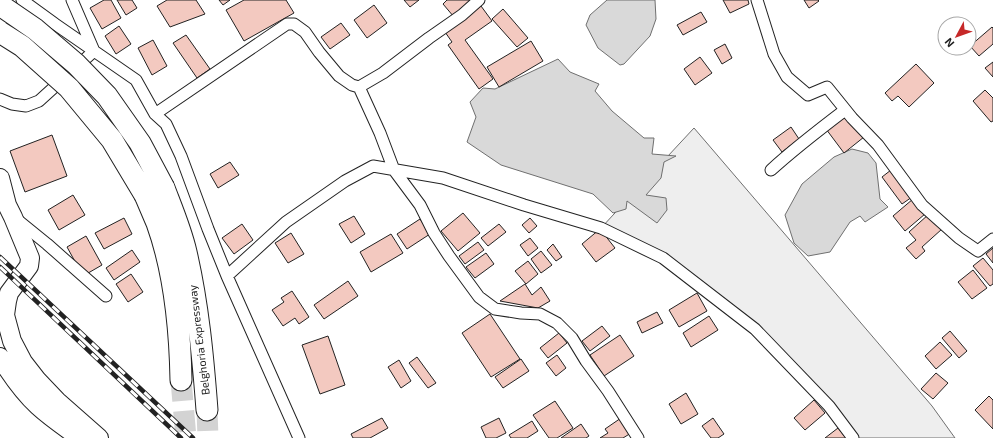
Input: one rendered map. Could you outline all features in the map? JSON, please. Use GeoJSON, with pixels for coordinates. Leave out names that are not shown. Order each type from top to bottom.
{"type":"FeatureCollection","features":[{"type":"Feature","properties":{"kind":"highway","name":"Belghoria Expressway"},"geometry":{"type":"LineString","coordinates":[[0,5],[35,29],[76,64],[107,96],[140,143],[164,188],[186,251],[193,287],[200,328],[207,410]]}},
{"type":"Feature","properties":{"kind":"highway","name":"Belghoria Expressway"},"geometry":{"type":"LineString","coordinates":[[0,32],[22,46],[69,88],[112,140],[145,195],[165,248],[176,310],[180,346],[181,380]]}},
{"type":"Feature","properties":{"kind":"main road"},"geometry":{"type":"LineString","coordinates":[[0,178],[7,212],[30,258],[29,266],[9,293],[2,311],[12,341],[23,362],[37,380],[57,401],[99,438]]}},
{"type":"Feature","properties":{"kind":"main road"},"geometry":{"type":"LineString","coordinates":[[0,357],[11,375],[37,405],[80,438]]}},
{"type":"Feature","properties":{"kind":"street"},"geometry":{"type":"LineString","coordinates":[[22,0],[136,80],[154,114],[166,124],[181,156],[198,199],[226,276],[299,438]]}},
{"type":"Feature","properties":{"kind":"street"},"geometry":{"type":"LineString","coordinates":[[72,0],[94,51]]}},
{"type":"Feature","properties":{"kind":"street"},"geometry":{"type":"LineString","coordinates":[[154,114],[287,24],[294,24],[306,32],[319,52],[339,76],[352,85],[359,87],[383,73],[462,15],[479,0]]}},
{"type":"Feature","properties":{"kind":"street"},"geometry":{"type":"LineString","coordinates":[[757,0],[774,54],[787,77],[808,95],[827,87],[852,118],[878,145],[922,205],[959,238],[978,251],[993,239]]}},
{"type":"Feature","properties":{"kind":"street"},"geometry":{"type":"LineString","coordinates":[[0,99],[12,104],[26,106],[39,101],[94,51]]}},
{"type":"Feature","properties":{"kind":"street"},"geometry":{"type":"LineString","coordinates":[[359,87],[380,133],[394,170],[420,205],[434,233],[479,297],[495,309],[540,314],[556,323],[572,338],[638,438]]}},
{"type":"Feature","properties":{"kind":"street"},"geometry":{"type":"LineString","coordinates":[[771,170],[821,128],[846,110]]}},
{"type":"Feature","properties":{"kind":"street"},"geometry":{"type":"LineString","coordinates":[[226,276],[286,222],[345,181],[372,166],[443,178],[601,228],[664,258],[755,329],[829,406],[853,438]]}},
{"type":"Feature","properties":{"kind":"street"},"geometry":{"type":"LineString","coordinates":[[7,212],[47,244],[106,296]]}},
{"type":"Feature","properties":{"kind":"shaded area"},"geometry":{"type":"Polygon","coordinates":[[[607,0],[655,0],[656,19],[650,36],[624,64],[620,65],[598,48],[586,25],[590,15],[607,0]]]}},
{"type":"Feature","properties":{"kind":"shaded area"},"geometry":{"type":"Polygon","coordinates":[[[558,59],[570,72],[599,84],[595,91],[612,111],[644,138],[654,138],[652,154],[676,156],[664,162],[661,178],[646,195],[666,198],[667,210],[657,223],[627,201],[626,209],[613,213],[593,194],[501,165],[467,142],[476,117],[470,102],[483,88],[495,89],[558,59]]]}},
{"type":"Feature","properties":{"kind":"shaded area"},"geometry":{"type":"Polygon","coordinates":[[[694,128],[932,406],[955,438],[853,438],[755,329],[663,258],[601,228],[694,128]]]}},
{"type":"Feature","properties":{"kind":"shaded area"},"geometry":{"type":"Polygon","coordinates":[[[852,149],[868,153],[876,163],[880,199],[888,207],[865,222],[860,216],[850,222],[830,252],[808,256],[794,243],[785,215],[802,184],[834,157],[852,149]]]}},
{"type":"Feature","properties":{"kind":"building"},"geometry":{"type":"Polygon","coordinates":[[[104,0],[111,0],[121,18],[102,29],[90,8],[104,0]]]}},
{"type":"Feature","properties":{"kind":"building"},"geometry":{"type":"Polygon","coordinates":[[[117,0],[132,0],[137,8],[126,15],[117,0]]]}},
{"type":"Feature","properties":{"kind":"building"},"geometry":{"type":"Polygon","coordinates":[[[167,0],[196,0],[205,14],[170,27],[157,6],[167,0]]]}},
{"type":"Feature","properties":{"kind":"building"},"geometry":{"type":"Polygon","coordinates":[[[219,0],[230,0],[223,5],[219,0]]]}},
{"type":"Feature","properties":{"kind":"building"},"geometry":{"type":"Polygon","coordinates":[[[244,0],[286,0],[294,13],[244,41],[226,10],[244,0]]]}},
{"type":"Feature","properties":{"kind":"building"},"geometry":{"type":"Polygon","coordinates":[[[404,0],[419,0],[410,7],[404,0]]]}},
{"type":"Feature","properties":{"kind":"building"},"geometry":{"type":"Polygon","coordinates":[[[447,0],[469,0],[471,3],[454,17],[443,4],[447,0]]]}},
{"type":"Feature","properties":{"kind":"building"},"geometry":{"type":"Polygon","coordinates":[[[723,0],[748,0],[749,4],[730,13],[723,0]]]}},
{"type":"Feature","properties":{"kind":"building"},"geometry":{"type":"Polygon","coordinates":[[[804,0],[818,0],[819,1],[809,8],[804,0]]]}},
{"type":"Feature","properties":{"kind":"building"},"geometry":{"type":"Polygon","coordinates":[[[374,5],[387,23],[367,38],[354,20],[374,5]]]}},
{"type":"Feature","properties":{"kind":"building"},"geometry":{"type":"Polygon","coordinates":[[[481,6],[492,21],[465,40],[493,79],[479,89],[448,45],[452,42],[445,32],[481,6]]]}},
{"type":"Feature","properties":{"kind":"building"},"geometry":{"type":"Polygon","coordinates":[[[503,9],[528,38],[517,47],[492,19],[503,9]]]}},
{"type":"Feature","properties":{"kind":"building"},"geometry":{"type":"Polygon","coordinates":[[[701,12],[707,22],[683,35],[677,25],[701,12]]]}},
{"type":"Feature","properties":{"kind":"building"},"geometry":{"type":"Polygon","coordinates":[[[341,23],[350,35],[330,49],[321,37],[341,23]]]}},
{"type":"Feature","properties":{"kind":"building"},"geometry":{"type":"Polygon","coordinates":[[[119,26],[131,44],[116,54],[105,36],[119,26]]]}},
{"type":"Feature","properties":{"kind":"building"},"geometry":{"type":"Polygon","coordinates":[[[992,27],[993,28],[993,44],[979,56],[977,54],[977,40],[992,27]]]}},
{"type":"Feature","properties":{"kind":"building"},"geometry":{"type":"Polygon","coordinates":[[[186,35],[210,69],[197,78],[173,43],[186,35]]]}},
{"type":"Feature","properties":{"kind":"building"},"geometry":{"type":"Polygon","coordinates":[[[153,40],[167,66],[152,75],[138,48],[153,40]]]}},
{"type":"Feature","properties":{"kind":"building"},"geometry":{"type":"Polygon","coordinates":[[[531,41],[543,61],[499,87],[487,67],[531,41]]]}},
{"type":"Feature","properties":{"kind":"building"},"geometry":{"type":"Polygon","coordinates":[[[725,44],[732,58],[722,64],[714,50],[725,44]]]}},
{"type":"Feature","properties":{"kind":"building"},"geometry":{"type":"Polygon","coordinates":[[[700,57],[712,73],[695,85],[684,69],[700,57]]]}},
{"type":"Feature","properties":{"kind":"building"},"geometry":{"type":"Polygon","coordinates":[[[993,62],[993,77],[985,68],[993,62]]]}},
{"type":"Feature","properties":{"kind":"building"},"geometry":{"type":"Polygon","coordinates":[[[916,64],[934,83],[909,107],[898,96],[892,101],[885,93],[916,64]]]}},
{"type":"Feature","properties":{"kind":"building"},"geometry":{"type":"Polygon","coordinates":[[[985,90],[993,98],[993,121],[991,122],[973,101],[985,90]]]}},
{"type":"Feature","properties":{"kind":"building"},"geometry":{"type":"Polygon","coordinates":[[[845,114],[864,137],[844,153],[826,129],[845,114]]]}},
{"type":"Feature","properties":{"kind":"building"},"geometry":{"type":"Polygon","coordinates":[[[791,127],[799,139],[782,152],[773,140],[791,127]]]}},
{"type":"Feature","properties":{"kind":"building"},"geometry":{"type":"Polygon","coordinates":[[[52,135],[67,176],[25,192],[10,151],[52,135]]]}},
{"type":"Feature","properties":{"kind":"building"},"geometry":{"type":"Polygon","coordinates":[[[230,162],[239,175],[218,188],[210,174],[230,162]]]}},
{"type":"Feature","properties":{"kind":"building"},"geometry":{"type":"Polygon","coordinates":[[[891,170],[912,197],[902,204],[882,177],[891,170]]]}},
{"type":"Feature","properties":{"kind":"building"},"geometry":{"type":"Polygon","coordinates":[[[73,195],[85,215],[59,230],[48,210],[73,195]]]}},
{"type":"Feature","properties":{"kind":"building"},"geometry":{"type":"Polygon","coordinates":[[[913,199],[925,214],[905,231],[893,216],[913,199]]]}},
{"type":"Feature","properties":{"kind":"building"},"geometry":{"type":"Polygon","coordinates":[[[463,213],[480,233],[458,251],[441,231],[463,213]]]}},
{"type":"Feature","properties":{"kind":"building"},"geometry":{"type":"Polygon","coordinates":[[[929,214],[942,229],[922,247],[925,251],[916,259],[906,248],[916,240],[909,232],[929,214]]]}},
{"type":"Feature","properties":{"kind":"building"},"geometry":{"type":"Polygon","coordinates":[[[354,216],[365,234],[351,243],[339,224],[354,216]]]}},
{"type":"Feature","properties":{"kind":"building"},"geometry":{"type":"Polygon","coordinates":[[[124,218],[132,234],[104,249],[95,233],[124,218]]]}},
{"type":"Feature","properties":{"kind":"building"},"geometry":{"type":"Polygon","coordinates":[[[530,218],[537,226],[529,233],[522,225],[530,218]]]}},
{"type":"Feature","properties":{"kind":"building"},"geometry":{"type":"Polygon","coordinates":[[[420,219],[430,234],[407,249],[397,234],[420,219]]]}},
{"type":"Feature","properties":{"kind":"building"},"geometry":{"type":"Polygon","coordinates":[[[242,224],[253,240],[234,254],[222,238],[242,224]]]}},
{"type":"Feature","properties":{"kind":"building"},"geometry":{"type":"Polygon","coordinates":[[[499,224],[506,232],[488,246],[481,238],[499,224]]]}},
{"type":"Feature","properties":{"kind":"building"},"geometry":{"type":"Polygon","coordinates":[[[600,229],[615,248],[596,262],[582,244],[600,229]]]}},
{"type":"Feature","properties":{"kind":"building"},"geometry":{"type":"Polygon","coordinates":[[[291,233],[304,254],[288,263],[275,243],[291,233]]]}},
{"type":"Feature","properties":{"kind":"building"},"geometry":{"type":"Polygon","coordinates":[[[391,234],[403,253],[371,272],[360,252],[391,234]]]}},
{"type":"Feature","properties":{"kind":"building"},"geometry":{"type":"Polygon","coordinates":[[[86,236],[102,265],[83,276],[67,247],[86,236]]]}},
{"type":"Feature","properties":{"kind":"building"},"geometry":{"type":"Polygon","coordinates":[[[530,238],[538,248],[528,256],[520,245],[530,238]]]}},
{"type":"Feature","properties":{"kind":"building"},"geometry":{"type":"Polygon","coordinates":[[[478,242],[484,250],[465,264],[459,256],[478,242]]]}},
{"type":"Feature","properties":{"kind":"building"},"geometry":{"type":"Polygon","coordinates":[[[553,244],[562,257],[556,261],[547,250],[553,244]]]}},
{"type":"Feature","properties":{"kind":"building"},"geometry":{"type":"Polygon","coordinates":[[[993,248],[993,263],[986,254],[993,248]]]}},
{"type":"Feature","properties":{"kind":"building"},"geometry":{"type":"Polygon","coordinates":[[[132,250],[140,262],[114,280],[106,268],[132,250]]]}},
{"type":"Feature","properties":{"kind":"building"},"geometry":{"type":"Polygon","coordinates":[[[541,251],[552,265],[541,273],[531,259],[541,251]]]}},
{"type":"Feature","properties":{"kind":"building"},"geometry":{"type":"Polygon","coordinates":[[[486,253],[494,264],[475,278],[466,267],[486,253]]]}},
{"type":"Feature","properties":{"kind":"building"},"geometry":{"type":"Polygon","coordinates":[[[983,258],[993,270],[993,284],[990,286],[973,266],[983,258]]]}},
{"type":"Feature","properties":{"kind":"building"},"geometry":{"type":"Polygon","coordinates":[[[528,261],[538,274],[526,284],[515,271],[528,261]]]}},
{"type":"Feature","properties":{"kind":"building"},"geometry":{"type":"Polygon","coordinates":[[[973,270],[987,288],[972,299],[958,282],[973,270]]]}},
{"type":"Feature","properties":{"kind":"building"},"geometry":{"type":"Polygon","coordinates":[[[131,274],[143,292],[128,302],[116,284],[131,274]]]}},
{"type":"Feature","properties":{"kind":"building"},"geometry":{"type":"Polygon","coordinates":[[[348,281],[358,296],[324,319],[314,305],[348,281]]]}},
{"type":"Feature","properties":{"kind":"building"},"geometry":{"type":"Polygon","coordinates":[[[525,284],[532,295],[541,287],[550,301],[538,308],[500,301],[525,284]]]}},
{"type":"Feature","properties":{"kind":"building"},"geometry":{"type":"Polygon","coordinates":[[[292,291],[309,317],[299,324],[295,318],[283,326],[272,310],[284,302],[281,298],[292,291]]]}},
{"type":"Feature","properties":{"kind":"building"},"geometry":{"type":"Polygon","coordinates":[[[697,293],[707,311],[679,327],[669,310],[697,293]]]}},
{"type":"Feature","properties":{"kind":"building"},"geometry":{"type":"Polygon","coordinates":[[[657,312],[663,323],[642,333],[637,322],[657,312]]]}},
{"type":"Feature","properties":{"kind":"building"},"geometry":{"type":"Polygon","coordinates":[[[490,314],[520,359],[491,377],[462,333],[490,314]]]}},
{"type":"Feature","properties":{"kind":"building"},"geometry":{"type":"Polygon","coordinates":[[[709,316],[718,330],[691,347],[683,333],[709,316]]]}},
{"type":"Feature","properties":{"kind":"building"},"geometry":{"type":"Polygon","coordinates":[[[602,326],[610,336],[590,351],[582,341],[602,326]]]}},
{"type":"Feature","properties":{"kind":"building"},"geometry":{"type":"Polygon","coordinates":[[[950,331],[967,351],[959,358],[942,338],[950,331]]]}},
{"type":"Feature","properties":{"kind":"building"},"geometry":{"type":"Polygon","coordinates":[[[559,333],[567,343],[548,358],[540,348],[559,333]]]}},
{"type":"Feature","properties":{"kind":"building"},"geometry":{"type":"Polygon","coordinates":[[[620,335],[634,356],[604,376],[590,355],[620,335]]]}},
{"type":"Feature","properties":{"kind":"building"},"geometry":{"type":"Polygon","coordinates":[[[328,336],[345,385],[320,394],[302,345],[328,336]]]}},
{"type":"Feature","properties":{"kind":"building"},"geometry":{"type":"Polygon","coordinates":[[[940,342],[952,355],[936,369],[925,356],[940,342]]]}},
{"type":"Feature","properties":{"kind":"building"},"geometry":{"type":"Polygon","coordinates":[[[557,355],[566,368],[556,376],[546,363],[557,355]]]}},
{"type":"Feature","properties":{"kind":"building"},"geometry":{"type":"Polygon","coordinates":[[[417,357],[436,383],[428,388],[409,363],[417,357]]]}},
{"type":"Feature","properties":{"kind":"building"},"geometry":{"type":"Polygon","coordinates":[[[521,359],[529,371],[503,388],[495,377],[521,359]]]}},
{"type":"Feature","properties":{"kind":"building"},"geometry":{"type":"Polygon","coordinates":[[[399,360],[411,381],[401,388],[388,367],[399,360]]]}},
{"type":"Feature","properties":{"kind":"building"},"geometry":{"type":"Polygon","coordinates":[[[936,373],[948,383],[933,399],[921,389],[936,373]]]}},
{"type":"Feature","properties":{"kind":"building"},"geometry":{"type":"Polygon","coordinates":[[[686,393],[698,414],[681,424],[669,404],[686,393]]]}},
{"type":"Feature","properties":{"kind":"building"},"geometry":{"type":"Polygon","coordinates":[[[989,396],[993,400],[993,429],[975,410],[989,396]]]}},
{"type":"Feature","properties":{"kind":"building"},"geometry":{"type":"Polygon","coordinates":[[[814,400],[825,413],[805,430],[794,418],[814,400]]]}},
{"type":"Feature","properties":{"kind":"building"},"geometry":{"type":"Polygon","coordinates":[[[555,401],[573,428],[557,438],[549,438],[533,415],[555,401]]]}},
{"type":"Feature","properties":{"kind":"building"},"geometry":{"type":"Polygon","coordinates":[[[382,418],[388,428],[370,438],[353,438],[351,434],[382,418]]]}},
{"type":"Feature","properties":{"kind":"building"},"geometry":{"type":"Polygon","coordinates":[[[499,418],[506,433],[496,438],[486,438],[481,427],[499,418]]]}},
{"type":"Feature","properties":{"kind":"building"},"geometry":{"type":"Polygon","coordinates":[[[621,418],[631,433],[623,438],[600,438],[608,433],[605,429],[621,418]]]}},
{"type":"Feature","properties":{"kind":"building"},"geometry":{"type":"Polygon","coordinates":[[[713,418],[724,434],[718,438],[711,438],[702,426],[713,418]]]}},
{"type":"Feature","properties":{"kind":"building"},"geometry":{"type":"Polygon","coordinates":[[[532,421],[538,431],[527,438],[511,438],[509,435],[532,421]]]}},
{"type":"Feature","properties":{"kind":"building"},"geometry":{"type":"Polygon","coordinates":[[[581,424],[589,436],[586,438],[561,438],[581,424]]]}},
{"type":"Feature","properties":{"kind":"building"},"geometry":{"type":"Polygon","coordinates":[[[838,428],[846,438],[825,438],[838,428]]]}},
{"type":"Feature","properties":{"kind":"tunnel"},"geometry":{"type":"LineString","coordinates":[[181,380],[186,438]]}},
{"type":"Feature","properties":{"kind":"tunnel"},"geometry":{"type":"LineString","coordinates":[[207,410],[208,438]]}},
{"type":"Feature","properties":{"kind":"railway"},"geometry":{"type":"LineString","coordinates":[[0,257],[193,438]]}},
{"type":"Feature","properties":{"kind":"railway"},"geometry":{"type":"LineString","coordinates":[[0,267],[181,438]]}}]}
